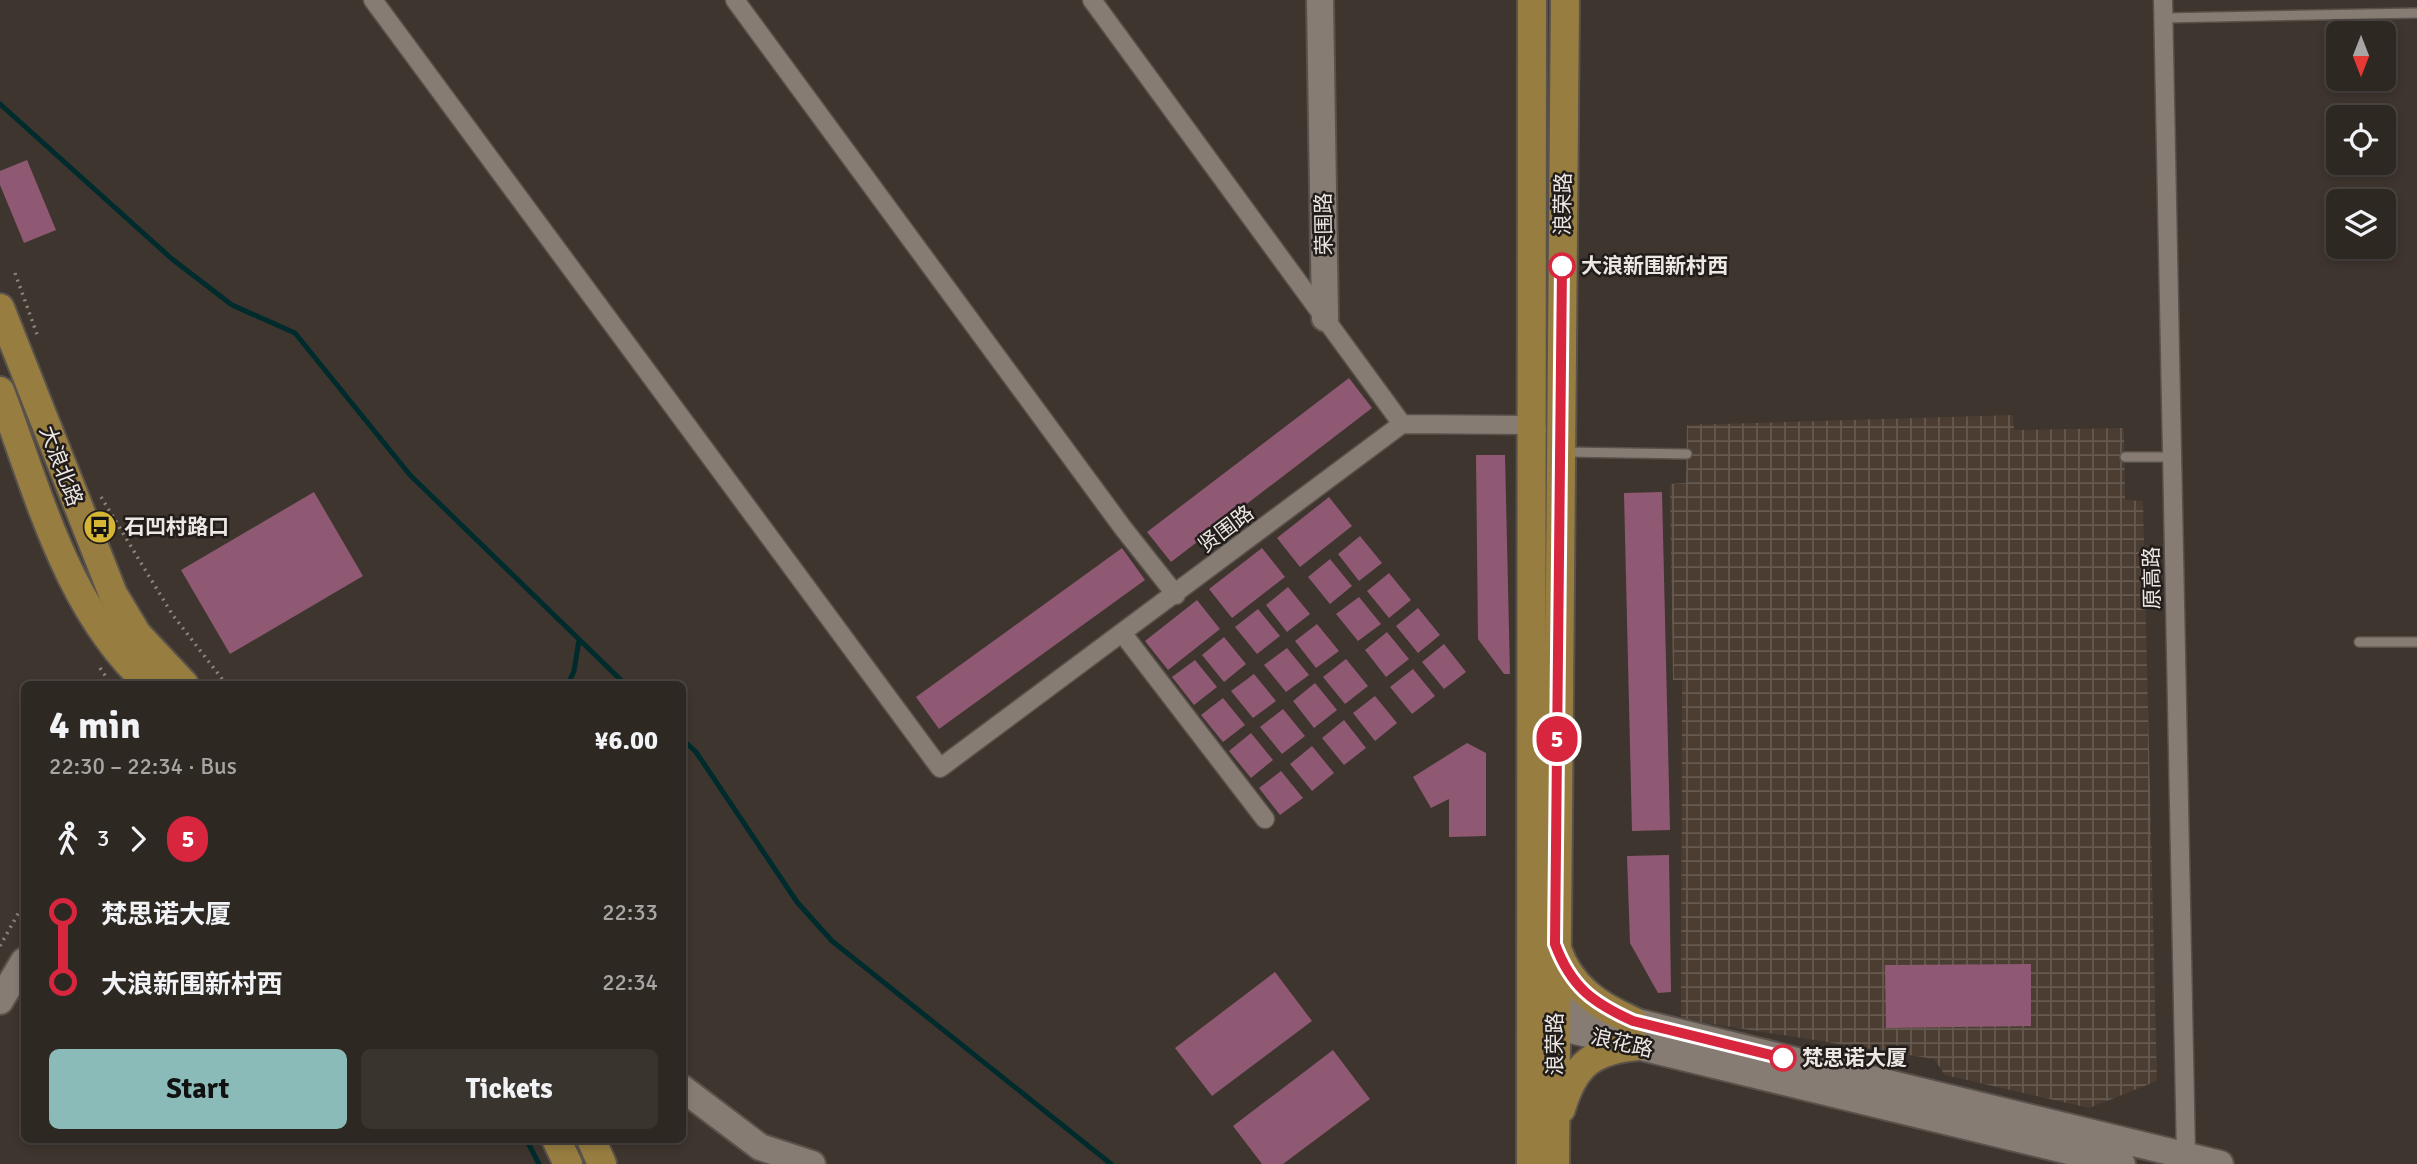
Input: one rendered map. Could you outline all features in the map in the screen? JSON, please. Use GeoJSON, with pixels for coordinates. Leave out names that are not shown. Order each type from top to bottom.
{"type":"FeatureCollection","features":[{"type":"Feature","properties":{"kind":"main road","name":"荣围路"},"geometry":{"type":"LineString","coordinates":[[1320,0],[1325,318]]}},
{"type":"Feature","properties":{"kind":"main road","name":"浪荣路"},"geometry":{"type":"LineString","coordinates":[[1532,0],[1531,425],[1546,1013],[1555,1128],[1555,1164]]}},
{"type":"Feature","properties":{"kind":"main road","name":"浪荣路"},"geometry":{"type":"LineString","coordinates":[[1531,1164],[1555,944],[1565,0]]}},
{"type":"Feature","properties":{"kind":"main road","name":"大浪北路"},"geometry":{"type":"LineString","coordinates":[[0,308],[113,594],[137,635],[181,681]]}},
{"type":"Feature","properties":{"kind":"main road","name":"大浪北路"},"geometry":{"type":"LineString","coordinates":[[0,391],[80,593],[115,648],[146,681]]}},
{"type":"Feature","properties":{"kind":"main road"},"geometry":{"type":"LineString","coordinates":[[1555,944],[1564,968],[1576,984],[1636,1034],[1616,1048],[1588,1061],[1572,1081],[1555,1128]]}},
{"type":"Feature","properties":{"kind":"main road"},"geometry":{"type":"LineString","coordinates":[[0,1001],[21,966]]}},
{"type":"Feature","properties":{"kind":"main road","name":"浪花路"},"geometry":{"type":"LineString","coordinates":[[1546,1013],[2220,1164]]}},
{"type":"Feature","properties":{"kind":"main road","name":"浪花路"},"geometry":{"type":"LineString","coordinates":[[1636,1034],[2122,1164]]}},
{"type":"Feature","properties":{"kind":"main road"},"geometry":{"type":"LineString","coordinates":[[686,1091],[746,1138],[798,1162]]}},
{"type":"Feature","properties":{"kind":"main road"},"geometry":{"type":"LineString","coordinates":[[686,1112],[758,1164]]}},
{"type":"Feature","properties":{"kind":"main road"},"geometry":{"type":"LineString","coordinates":[[558,1143],[568,1164]]}},
{"type":"Feature","properties":{"kind":"main road"},"geometry":{"type":"LineString","coordinates":[[593,1143],[602,1164]]}},
{"type":"Feature","properties":{"kind":"street","name":"贤围路"},"geometry":{"type":"LineString","coordinates":[[373,0],[940,768],[1123,635],[1402,424]]}},
{"type":"Feature","properties":{"kind":"street"},"geometry":{"type":"LineString","coordinates":[[734,0],[1123,528],[1176,595]]}},
{"type":"Feature","properties":{"kind":"street"},"geometry":{"type":"LineString","coordinates":[[1092,0],[1402,424],[1531,425],[1560,452]]}},
{"type":"Feature","properties":{"kind":"street","name":"原高路"},"geometry":{"type":"LineString","coordinates":[[2163,9],[2186,1156]]}},
{"type":"Feature","properties":{"kind":"street"},"geometry":{"type":"LineString","coordinates":[[1123,635],[1265,819]]}},
{"type":"Feature","properties":{"kind":"lane"},"geometry":{"type":"LineString","coordinates":[[2163,9],[2417,13]]}},
{"type":"Feature","properties":{"kind":"lane"},"geometry":{"type":"LineString","coordinates":[[1560,452],[1687,454]]}},
{"type":"Feature","properties":{"kind":"lane"},"geometry":{"type":"LineString","coordinates":[[2125,457],[2173,457]]}},
{"type":"Feature","properties":{"kind":"lane"},"geometry":{"type":"LineString","coordinates":[[2358,642],[2417,642]]}},
{"type":"Feature","properties":{"kind":"path"},"geometry":{"type":"LineString","coordinates":[[15,272],[42,348]]}},
{"type":"Feature","properties":{"kind":"path"},"geometry":{"type":"LineString","coordinates":[[100,496],[172,614],[224,681]]}},
{"type":"Feature","properties":{"kind":"path"},"geometry":{"type":"LineString","coordinates":[[0,946],[21,908]]}},
{"type":"Feature","properties":{"kind":"shaded area"},"geometry":{"type":"Polygon","coordinates":[[[2013,415],[2014,430],[2124,428],[2125,500],[2143,501],[2157,1081],[2089,1108],[1945,1075],[1934,1059],[1681,1019],[1682,680],[1673,680],[1670,484],[1686,483],[1687,425],[2013,415]]]}},
{"type":"Feature","properties":{"kind":"building"},"geometry":{"type":"Polygon","coordinates":[[[27,160],[56,230],[24,243],[0,185],[0,171],[27,160]]]}},
{"type":"Feature","properties":{"kind":"building"},"geometry":{"type":"Polygon","coordinates":[[[1349,378],[1372,408],[1171,562],[1147,532],[1349,378]]]}},
{"type":"Feature","properties":{"kind":"building"},"geometry":{"type":"Polygon","coordinates":[[[1476,455],[1505,455],[1510,674],[1504,674],[1478,639],[1476,455]]]}},
{"type":"Feature","properties":{"kind":"building"},"geometry":{"type":"Polygon","coordinates":[[[314,492],[363,576],[230,654],[181,570],[314,492]]]}},
{"type":"Feature","properties":{"kind":"building"},"geometry":{"type":"Polygon","coordinates":[[[1662,492],[1670,830],[1632,831],[1624,493],[1662,492]]]}},
{"type":"Feature","properties":{"kind":"building"},"geometry":{"type":"Polygon","coordinates":[[[1329,497],[1352,526],[1300,567],[1277,538],[1329,497]]]}},
{"type":"Feature","properties":{"kind":"building"},"geometry":{"type":"Polygon","coordinates":[[[1360,536],[1382,563],[1359,581],[1338,554],[1360,536]]]}},
{"type":"Feature","properties":{"kind":"building"},"geometry":{"type":"Polygon","coordinates":[[[1122,548],[1145,580],[939,729],[916,697],[1122,548]]]}},
{"type":"Feature","properties":{"kind":"building"},"geometry":{"type":"Polygon","coordinates":[[[1262,548],[1285,577],[1232,618],[1209,589],[1262,548]]]}},
{"type":"Feature","properties":{"kind":"building"},"geometry":{"type":"Polygon","coordinates":[[[1330,559],[1352,586],[1330,604],[1308,577],[1330,559]]]}},
{"type":"Feature","properties":{"kind":"building"},"geometry":{"type":"Polygon","coordinates":[[[1389,573],[1411,600],[1389,618],[1367,591],[1389,573]]]}},
{"type":"Feature","properties":{"kind":"building"},"geometry":{"type":"Polygon","coordinates":[[[1288,587],[1310,614],[1287,632],[1266,605],[1288,587]]]}},
{"type":"Feature","properties":{"kind":"building"},"geometry":{"type":"Polygon","coordinates":[[[1359,597],[1381,624],[1358,641],[1336,614],[1359,597]]]}},
{"type":"Feature","properties":{"kind":"building"},"geometry":{"type":"Polygon","coordinates":[[[1197,600],[1220,629],[1168,670],[1145,641],[1197,600]]]}},
{"type":"Feature","properties":{"kind":"building"},"geometry":{"type":"Polygon","coordinates":[[[1418,608],[1440,635],[1418,653],[1396,626],[1418,608]]]}},
{"type":"Feature","properties":{"kind":"building"},"geometry":{"type":"Polygon","coordinates":[[[1258,609],[1280,636],[1257,654],[1235,627],[1258,609]]]}},
{"type":"Feature","properties":{"kind":"building"},"geometry":{"type":"Polygon","coordinates":[[[1317,624],[1339,651],[1316,668],[1295,641],[1317,624]]]}},
{"type":"Feature","properties":{"kind":"building"},"geometry":{"type":"Polygon","coordinates":[[[1387,632],[1409,659],[1386,677],[1365,650],[1387,632]]]}},
{"type":"Feature","properties":{"kind":"building"},"geometry":{"type":"Polygon","coordinates":[[[1224,637],[1246,664],[1224,682],[1202,655],[1224,637]]]}},
{"type":"Feature","properties":{"kind":"building"},"geometry":{"type":"Polygon","coordinates":[[[1444,644],[1466,672],[1444,689],[1422,662],[1444,644]]]}},
{"type":"Feature","properties":{"kind":"building"},"geometry":{"type":"Polygon","coordinates":[[[1287,648],[1309,675],[1286,692],[1264,665],[1287,648]]]}},
{"type":"Feature","properties":{"kind":"building"},"geometry":{"type":"Polygon","coordinates":[[[1346,659],[1368,686],[1345,704],[1323,677],[1346,659]]]}},
{"type":"Feature","properties":{"kind":"building"},"geometry":{"type":"Polygon","coordinates":[[[1195,660],[1217,687],[1194,705],[1172,677],[1195,660]]]}},
{"type":"Feature","properties":{"kind":"building"},"geometry":{"type":"Polygon","coordinates":[[[1413,669],[1435,696],[1412,714],[1390,687],[1413,669]]]}},
{"type":"Feature","properties":{"kind":"building"},"geometry":{"type":"Polygon","coordinates":[[[1254,674],[1276,701],[1253,718],[1231,691],[1254,674]]]}},
{"type":"Feature","properties":{"kind":"building"},"geometry":{"type":"Polygon","coordinates":[[[1315,683],[1337,710],[1314,728],[1293,701],[1315,683]]]}},
{"type":"Feature","properties":{"kind":"building"},"geometry":{"type":"Polygon","coordinates":[[[1375,696],[1397,723],[1375,741],[1353,713],[1375,696]]]}},
{"type":"Feature","properties":{"kind":"building"},"geometry":{"type":"Polygon","coordinates":[[[1223,698],[1245,725],[1223,742],[1201,715],[1223,698]]]}},
{"type":"Feature","properties":{"kind":"building"},"geometry":{"type":"Polygon","coordinates":[[[1283,709],[1305,736],[1282,754],[1260,727],[1283,709]]]}},
{"type":"Feature","properties":{"kind":"building"},"geometry":{"type":"Polygon","coordinates":[[[1344,720],[1366,748],[1344,765],[1322,738],[1344,720]]]}},
{"type":"Feature","properties":{"kind":"building"},"geometry":{"type":"Polygon","coordinates":[[[1251,733],[1273,760],[1251,778],[1229,751],[1251,733]]]}},
{"type":"Feature","properties":{"kind":"building"},"geometry":{"type":"Polygon","coordinates":[[[1467,743],[1486,753],[1486,836],[1449,837],[1449,799],[1431,808],[1413,777],[1467,743]]]}},
{"type":"Feature","properties":{"kind":"building"},"geometry":{"type":"Polygon","coordinates":[[[1312,746],[1334,773],[1312,791],[1290,764],[1312,746]]]}},
{"type":"Feature","properties":{"kind":"building"},"geometry":{"type":"Polygon","coordinates":[[[1281,771],[1303,798],[1280,815],[1259,788],[1281,771]]]}},
{"type":"Feature","properties":{"kind":"building"},"geometry":{"type":"Polygon","coordinates":[[[1669,855],[1671,992],[1658,993],[1630,943],[1627,856],[1669,855]]]}},
{"type":"Feature","properties":{"kind":"building"},"geometry":{"type":"Polygon","coordinates":[[[2031,964],[2031,1026],[1886,1028],[1885,965],[2031,964]]]}},
{"type":"Feature","properties":{"kind":"building"},"geometry":{"type":"Polygon","coordinates":[[[1275,972],[1312,1021],[1212,1096],[1175,1048],[1275,972]]]}},
{"type":"Feature","properties":{"kind":"building"},"geometry":{"type":"Polygon","coordinates":[[[1333,1050],[1370,1099],[1283,1164],[1262,1164],[1233,1126],[1333,1050]]]}},
{"type":"Feature","properties":{"kind":"waterway"},"geometry":{"type":"LineString","coordinates":[[0,104],[172,259],[232,305],[295,333],[410,475],[622,681]]}},
{"type":"Feature","properties":{"kind":"waterway"},"geometry":{"type":"LineString","coordinates":[[569,681],[574,671],[579,640]]}},
{"type":"Feature","properties":{"kind":"waterway"},"geometry":{"type":"LineString","coordinates":[[686,743],[696,752],[797,902],[832,941],[1111,1164]]}},
{"type":"Feature","properties":{"kind":"waterway"},"geometry":{"type":"LineString","coordinates":[[528,1143],[539,1164]]}},
{"type":"Feature","properties":{"kind":"bus line","name":"5"},"geometry":{"type":"LineString","coordinates":[[1562,266],[1555,944],[1564,968],[1576,984],[1600,1004],[1616,1013],[1633,1021],[1783,1058]]}},
{"type":"Feature","properties":{"kind":"place","name":"大浪新围新村西"},"geometry":{"type":"Point","coordinates":[1562,266]}},
{"type":"Feature","properties":{"kind":"place","name":"石凹村路口"},"geometry":{"type":"Point","coordinates":[100,527]}},
{"type":"Feature","properties":{"kind":"place","name":"梵思诺大厦"},"geometry":{"type":"Point","coordinates":[1783,1058]}}]}
